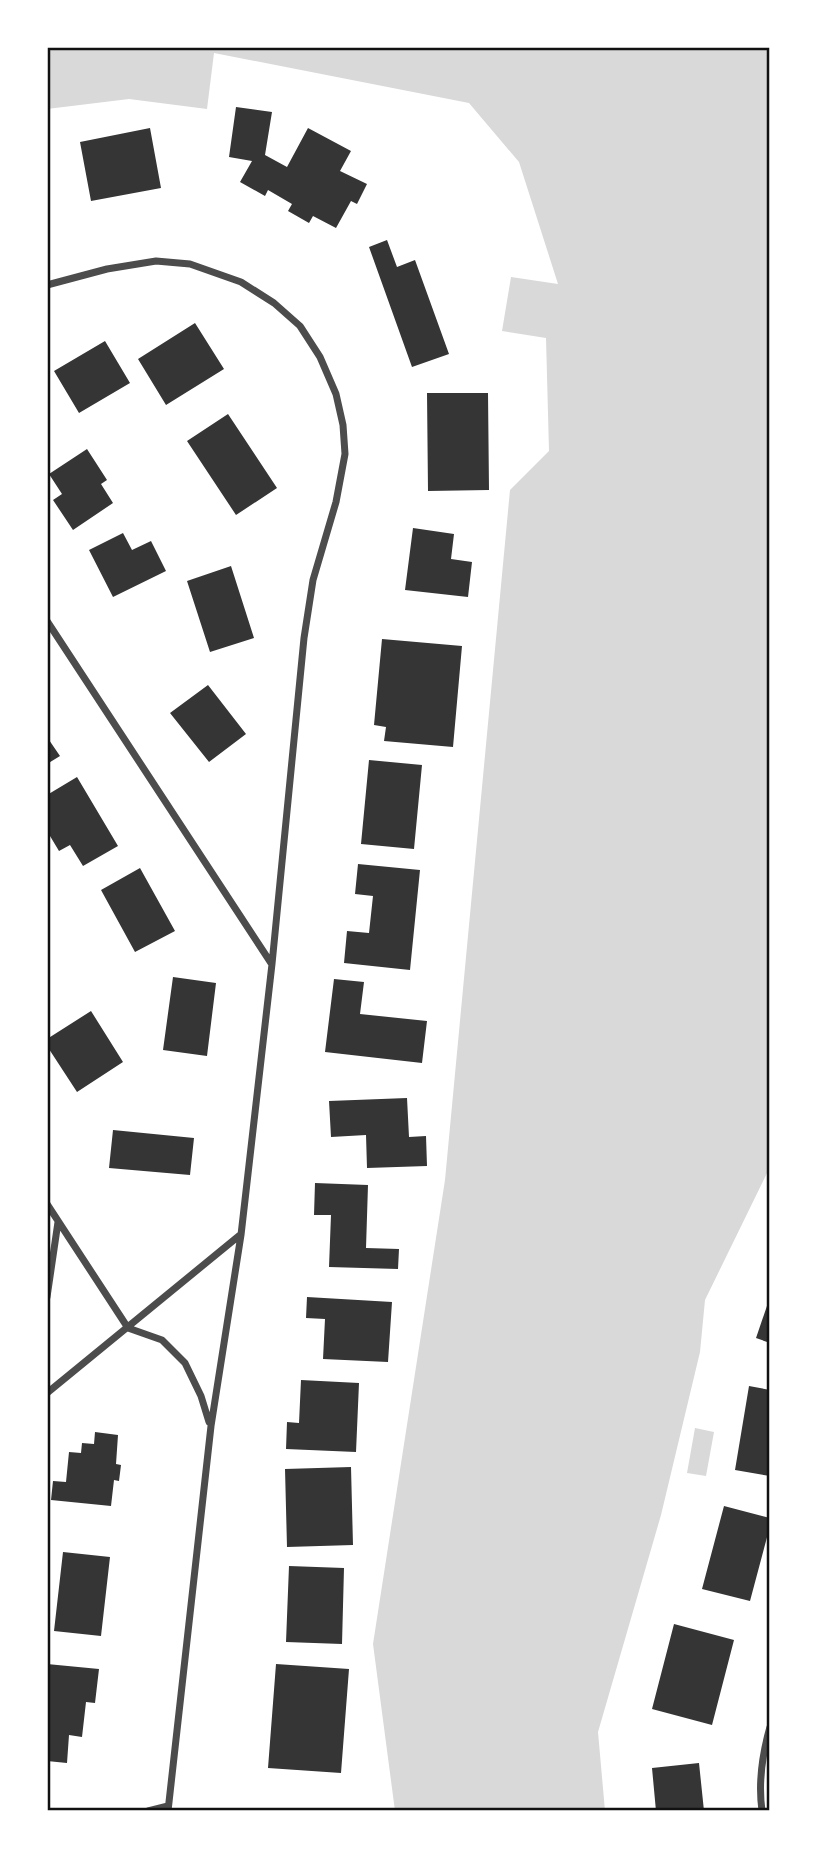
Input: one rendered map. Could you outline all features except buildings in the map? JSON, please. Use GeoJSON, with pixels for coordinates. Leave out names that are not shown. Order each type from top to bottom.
{"type":"FeatureCollection","features":[{"type":"Feature","properties":{"kind":"street"},"geometry":{"type":"LineString","coordinates":[[47,285],[107,269],[156,261],[190,264],[241,282],[274,303],[300,326],[320,357],[337,394],[344,425],[345,454],[336,502],[313,580],[304,638],[272,964],[241,1235],[211,1426],[168,1808],[148,1811]]}},
{"type":"Feature","properties":{"kind":"street"},"geometry":{"type":"LineString","coordinates":[[47,621],[272,964]]}},
{"type":"Feature","properties":{"kind":"street"},"geometry":{"type":"LineString","coordinates":[[47,1205],[128,1328],[162,1340],[185,1363],[201,1396],[211,1426]]}},
{"type":"Feature","properties":{"kind":"street"},"geometry":{"type":"LineString","coordinates":[[47,1297],[58,1222]]}},
{"type":"Feature","properties":{"kind":"street"},"geometry":{"type":"LineString","coordinates":[[47,1393],[241,1235]]}},
{"type":"Feature","properties":{"kind":"street"},"geometry":{"type":"LineString","coordinates":[[762,1811],[759,1791],[764,1747],[770,1727]]}},
{"type":"Feature","properties":{"kind":"shaded area"},"geometry":{"type":"Polygon","coordinates":[[[47,47],[770,47],[770,1167],[705,1300],[700,1352],[661,1515],[598,1732],[605,1811],[395,1811],[373,1644],[445,1180],[510,490],[549,451],[546,338],[502,331],[511,277],[558,284],[519,162],[469,103],[214,53],[207,109],[129,99],[47,109],[47,47]]]}},
{"type":"Feature","properties":{"kind":"shaded area"},"geometry":{"type":"Polygon","coordinates":[[[695,1428],[714,1432],[706,1476],[687,1473],[695,1428]]]}}]}
